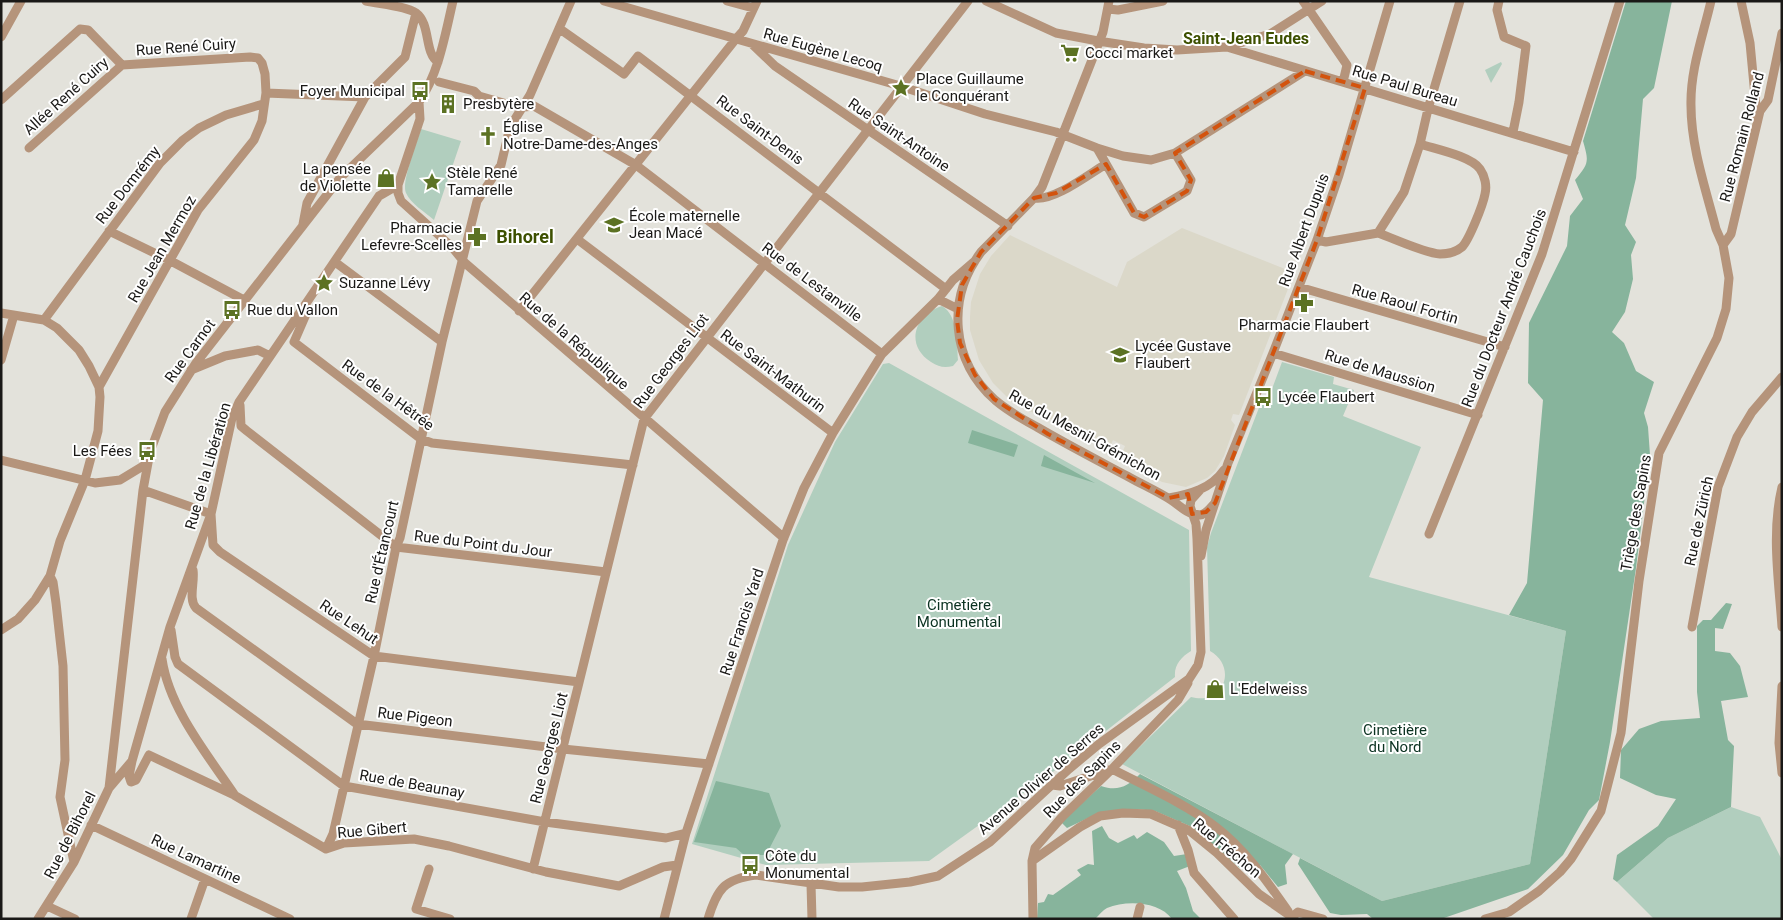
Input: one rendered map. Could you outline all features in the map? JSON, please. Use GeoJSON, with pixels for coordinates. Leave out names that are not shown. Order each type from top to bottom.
{"type":"FeatureCollection","features":[{"type":"Feature","properties":{"kind":"street"},"geometry":{"type":"LineString","coordinates":[[1,37],[22,1]]}},
{"type":"Feature","properties":{"kind":"street"},"geometry":{"type":"LineString","coordinates":[[366,1],[416,13],[424,26],[434,60],[438,62]]}},
{"type":"Feature","properties":{"kind":"street","name":"Rue Carnot"},"geometry":{"type":"LineString","coordinates":[[109,788],[143,490],[148,463],[165,412],[191,370],[340,178],[419,102],[425,93],[438,62],[453,1]]}},
{"type":"Feature","properties":{"kind":"street","name":"Rue d'Étancourt"},"geometry":{"type":"LineString","coordinates":[[326,849],[333,834],[374,656],[396,547],[400,538],[442,342],[477,201],[500,165],[510,127],[524,108],[571,1]]}},
{"type":"Feature","properties":{"kind":"street","name":"Rue Eugène Lecoq"},"geometry":{"type":"LineString","coordinates":[[604,1],[901,87],[985,114],[1056,132],[1062,136],[1123,156],[1151,160],[1175,153],[1305,71]]}},
{"type":"Feature","properties":{"kind":"street"},"geometry":{"type":"LineString","coordinates":[[519,312],[744,31],[755,5],[727,1]]}},
{"type":"Feature","properties":{"kind":"street","name":"Rue Georges Liot"},"geometry":{"type":"LineString","coordinates":[[533,869],[644,419],[968,1]]}},
{"type":"Feature","properties":{"kind":"street"},"geometry":{"type":"LineString","coordinates":[[986,1],[1056,32],[1144,48],[1177,50],[1227,47],[1270,34],[1322,1]]}},
{"type":"Feature","properties":{"kind":"street"},"geometry":{"type":"LineString","coordinates":[[975,261],[1042,187],[1103,32],[1108,5],[1118,10],[1163,1]]}},
{"type":"Feature","properties":{"kind":"street"},"geometry":{"type":"LineString","coordinates":[[1303,1],[1347,65],[1342,82]]}},
{"type":"Feature","properties":{"kind":"street","name":"Rue Albert Dupuis"},"geometry":{"type":"LineString","coordinates":[[1198,574],[1206,530],[1228,463],[1274,353],[1317,240],[1339,175],[1390,1]]}},
{"type":"Feature","properties":{"kind":"street"},"geometry":{"type":"LineString","coordinates":[[1378,232],[1404,192],[1420,144],[1428,109],[1460,1]]}},
{"type":"Feature","properties":{"kind":"street"},"geometry":{"type":"LineString","coordinates":[[1499,1],[1497,10],[1504,37],[1526,46],[1513,132]]}},
{"type":"Feature","properties":{"kind":"street","name":"Rue du Docteur André Cauchois"},"geometry":{"type":"LineString","coordinates":[[1430,534],[1542,254],[1620,1]]}},
{"type":"Feature","properties":{"kind":"street","name":"Triège des Sapins"},"geometry":{"type":"LineString","coordinates":[[1485,919],[1508,912],[1539,891],[1560,872],[1571,859],[1602,811],[1621,733],[1638,581],[1659,453],[1717,338],[1724,316],[1729,278],[1723,245],[1716,230],[1691,122],[1694,66],[1712,1]]}},
{"type":"Feature","properties":{"kind":"street"},"geometry":{"type":"LineString","coordinates":[[1741,1],[1750,42],[1757,122]]}},
{"type":"Feature","properties":{"kind":"street"},"geometry":{"type":"LineString","coordinates":[[302,226],[307,203],[365,97],[405,57],[416,13]]}},
{"type":"Feature","properties":{"kind":"street","name":"Rue René Cuiry"},"geometry":{"type":"LineString","coordinates":[[1,100],[80,29],[88,30],[122,65],[258,58],[262,63],[265,74],[266,93]]}},
{"type":"Feature","properties":{"kind":"street","name":"Rue Saint-Denis"},"geometry":{"type":"LineString","coordinates":[[560,29],[624,74],[638,56],[947,287]]}},
{"type":"Feature","properties":{"kind":"street","name":"Rue Romain Rolland"},"geometry":{"type":"LineString","coordinates":[[1723,245],[1731,234],[1760,111],[1768,100],[1782,33]]}},
{"type":"Feature","properties":{"kind":"street","name":"Rue Saint-Antoine"},"geometry":{"type":"LineString","coordinates":[[753,45],[775,66],[1008,226]]}},
{"type":"Feature","properties":{"kind":"street","name":"Rue Paul Bureau"},"geometry":{"type":"LineString","coordinates":[[1227,47],[1574,152]]}},
{"type":"Feature","properties":{"kind":"street"},"geometry":{"type":"LineString","coordinates":[[775,66],[779,52]]}},
{"type":"Feature","properties":{"kind":"street","name":"Allée René Cuiry"},"geometry":{"type":"LineString","coordinates":[[29,148],[122,65]]}},
{"type":"Feature","properties":{"kind":"street","name":"Rue de Lestanville"},"geometry":{"type":"LineString","coordinates":[[439,82],[474,91],[479,96],[524,108],[534,106],[636,165],[884,352]]}},
{"type":"Feature","properties":{"kind":"street"},"geometry":{"type":"LineString","coordinates":[[266,93],[365,97]]}},
{"type":"Feature","properties":{"kind":"street","name":"Rue Jean Mermoz"},"geometry":{"type":"LineString","coordinates":[[99,388],[198,210],[254,140],[262,121],[266,93]]}},
{"type":"Feature","properties":{"kind":"street"},"geometry":{"type":"LineString","coordinates":[[398,185],[420,119],[419,102]]}},
{"type":"Feature","properties":{"kind":"street","name":"Rue Domrémy"},"geometry":{"type":"LineString","coordinates":[[44,320],[160,163],[183,140],[198,128],[226,115],[264,104]]}},
{"type":"Feature","properties":{"kind":"street"},"geometry":{"type":"LineString","coordinates":[[1317,240],[1326,242],[1378,232],[1440,254],[1452,252],[1461,247],[1468,239],[1486,194],[1485,178],[1472,161],[1420,144]]}},
{"type":"Feature","properties":{"kind":"street"},"geometry":{"type":"LineString","coordinates":[[1097,148],[1134,213],[1144,217],[1187,191],[1191,180],[1175,153]]}},
{"type":"Feature","properties":{"kind":"street"},"geometry":{"type":"LineString","coordinates":[[1034,198],[1040,199],[1056,193],[1106,164]]}},
{"type":"Feature","properties":{"kind":"street","name":"Rue de la République"},"geometry":{"type":"LineString","coordinates":[[398,185],[401,201],[452,247],[461,260],[519,312],[784,538]]}},
{"type":"Feature","properties":{"kind":"street","name":"Rue de la Libération"},"geometry":{"type":"LineString","coordinates":[[109,788],[132,761],[170,627],[211,514],[232,418],[239,402],[379,196],[398,185]]}},
{"type":"Feature","properties":{"kind":"street"},"geometry":{"type":"LineString","coordinates":[[109,232],[170,260],[244,300]]}},
{"type":"Feature","properties":{"kind":"street","name":"Rue Saint-Mathurin"},"geometry":{"type":"LineString","coordinates":[[577,239],[833,433]]}},
{"type":"Feature","properties":{"kind":"street","name":"Rue Francis Yard"},"geometry":{"type":"LineString","coordinates":[[664,919],[686,833],[784,538],[804,488],[833,433],[884,352],[975,261]]}},
{"type":"Feature","properties":{"kind":"street","name":"Rue du Mesnil-Grémichon"},"geometry":{"type":"LineString","coordinates":[[975,261],[962,287],[958,309],[958,332],[964,353],[975,375],[994,399],[1008,410],[1048,434],[1169,498],[1192,514]]}},
{"type":"Feature","properties":{"kind":"street"},"geometry":{"type":"LineString","coordinates":[[335,262],[442,342]]}},
{"type":"Feature","properties":{"kind":"street"},"geometry":{"type":"LineString","coordinates":[[947,287],[962,287]]}},
{"type":"Feature","properties":{"kind":"street","name":"Rue Raoul Fortin"},"geometry":{"type":"LineString","coordinates":[[1298,287],[1505,347]]}},
{"type":"Feature","properties":{"kind":"street"},"geometry":{"type":"LineString","coordinates":[[938,299],[958,309]]}},
{"type":"Feature","properties":{"kind":"street","name":"Rue de la Hêtrée"},"geometry":{"type":"LineString","coordinates":[[304,306],[307,312],[294,342],[421,439],[432,443],[632,465]]}},
{"type":"Feature","properties":{"kind":"street"},"geometry":{"type":"LineString","coordinates":[[1,313],[44,320],[57,328],[79,350],[89,366],[99,388],[100,397],[98,431],[85,480],[60,541],[50,576],[35,600],[18,619],[1,630]]}},
{"type":"Feature","properties":{"kind":"street"},"geometry":{"type":"LineString","coordinates":[[1,360],[14,314]]}},
{"type":"Feature","properties":{"kind":"street"},"geometry":{"type":"LineString","coordinates":[[191,370],[225,356],[258,350],[270,356]]}},
{"type":"Feature","properties":{"kind":"street","name":"Rue de Maussion"},"geometry":{"type":"LineString","coordinates":[[1274,353],[1478,415]]}},
{"type":"Feature","properties":{"kind":"street","name":"Rue de Zürich"},"geometry":{"type":"LineString","coordinates":[[1692,627],[1718,487],[1737,437],[1752,412],[1782,377]]}},
{"type":"Feature","properties":{"kind":"street","name":"Rue du Point du Jour"},"geometry":{"type":"LineString","coordinates":[[239,402],[241,426],[396,547],[606,572]]}},
{"type":"Feature","properties":{"kind":"street"},"geometry":{"type":"LineString","coordinates":[[1,460],[95,483],[120,480],[148,463]]}},
{"type":"Feature","properties":{"kind":"street","name":"Rue Albert Dupuis"},"geometry":{"type":"LineString","coordinates":[[1192,514],[1191,500],[1200,490],[1213,482],[1228,463]]}},
{"type":"Feature","properties":{"kind":"street"},"geometry":{"type":"LineString","coordinates":[[1782,487],[1777,564],[1782,627]]}},
{"type":"Feature","properties":{"kind":"street"},"geometry":{"type":"LineString","coordinates":[[143,490],[211,514]]}},
{"type":"Feature","properties":{"kind":"street","name":"Rue Albert Dupuis"},"geometry":{"type":"LineString","coordinates":[[1169,498],[1200,490]]}},
{"type":"Feature","properties":{"kind":"street"},"geometry":{"type":"LineString","coordinates":[[1193,674],[1201,652],[1196,524],[1192,514],[1200,515],[1215,503]]}},
{"type":"Feature","properties":{"kind":"street","name":"Rue Lehut"},"geometry":{"type":"LineString","coordinates":[[211,514],[213,546],[374,656],[579,682]]}},
{"type":"Feature","properties":{"kind":"street","name":"Rue Pigeon"},"geometry":{"type":"LineString","coordinates":[[193,567],[192,600],[196,608],[358,724],[563,749],[709,764]]}},
{"type":"Feature","properties":{"kind":"street"},"geometry":{"type":"LineString","coordinates":[[50,576],[53,582],[63,666],[65,760],[60,797],[74,862]]}},
{"type":"Feature","properties":{"kind":"street","name":"Rue de Beaunay"},"geometry":{"type":"LineString","coordinates":[[170,627],[174,657],[178,664],[344,786],[545,822],[666,838],[686,833]]}},
{"type":"Feature","properties":{"kind":"street","name":"Rue Gibert"},"geometry":{"type":"LineString","coordinates":[[162,656],[169,689],[193,733],[234,794],[326,849],[344,843],[414,839],[465,850],[533,869],[619,886],[663,867],[677,865]]}},
{"type":"Feature","properties":{"kind":"street","name":"Rue des Sapins"},"geometry":{"type":"LineString","coordinates":[[1033,919],[1032,861],[1035,848],[1062,816],[1112,769],[1178,700],[1193,674]]}},
{"type":"Feature","properties":{"kind":"street","name":"Avenue Olivier de Serres"},"geometry":{"type":"LineString","coordinates":[[708,919],[713,902],[721,888],[735,879],[756,875],[839,887],[862,887],[910,882],[938,876],[990,842],[1099,744],[1171,693],[1193,674]]}},
{"type":"Feature","properties":{"kind":"street"},"geometry":{"type":"LineString","coordinates":[[1782,686],[1779,743],[1782,773]]}},
{"type":"Feature","properties":{"kind":"street"},"geometry":{"type":"LineString","coordinates":[[132,761],[129,776],[131,782],[136,780],[149,755],[234,794]]}},
{"type":"Feature","properties":{"kind":"street"},"geometry":{"type":"LineString","coordinates":[[1052,785],[1060,786],[1112,769],[1191,810],[1217,828],[1250,859],[1293,918],[1298,912],[1323,919]]}},
{"type":"Feature","properties":{"kind":"street","name":"Rue de Bihorel"},"geometry":{"type":"LineString","coordinates":[[38,919],[74,862],[109,788]]}},
{"type":"Feature","properties":{"kind":"street","name":"Rue Fréchon"},"geometry":{"type":"LineString","coordinates":[[1032,861],[1080,827],[1100,816],[1123,813],[1151,814],[1178,825],[1201,840],[1259,894],[1293,918]]}},
{"type":"Feature","properties":{"kind":"street","name":"Rue Lamartine"},"geometry":{"type":"LineString","coordinates":[[91,825],[290,919]]}},
{"type":"Feature","properties":{"kind":"street"},"geometry":{"type":"LineString","coordinates":[[1178,825],[1188,850],[1194,874],[1234,919]]}},
{"type":"Feature","properties":{"kind":"street"},"geometry":{"type":"LineString","coordinates":[[429,869],[416,909],[450,919]]}},
{"type":"Feature","properties":{"kind":"street"},"geometry":{"type":"LineString","coordinates":[[191,919],[205,879]]}},
{"type":"Feature","properties":{"kind":"street"},"geometry":{"type":"LineString","coordinates":[[811,884],[812,919]]}},
{"type":"Feature","properties":{"kind":"street"},"geometry":{"type":"LineString","coordinates":[[47,906],[75,919]]}},
{"type":"Feature","properties":{"kind":"street"},"geometry":{"type":"LineString","coordinates":[[1137,919],[1140,907]]}},
{"type":"Feature","properties":{"kind":"highlighted area"},"geometry":{"type":"Polygon","coordinates":[[[1305,71],[1365,88],[1317,240],[1215,503],[1206,512],[1192,514],[1188,494],[1169,498],[1048,434],[994,399],[975,375],[960,343],[957,320],[962,285],[981,252],[1034,198],[1056,193],[1106,164],[1134,213],[1144,217],[1187,191],[1191,180],[1175,153],[1305,71]]]}},
{"type":"Feature","properties":{"kind":"shaded area","name":"Lycée Gustave Flaubert"},"geometry":{"type":"Polygon","coordinates":[[[1182,228],[1295,273],[1291,281],[1286,280],[1284,287],[1288,289],[1239,415],[1233,414],[1231,420],[1235,425],[1224,456],[1215,471],[1207,478],[1186,487],[1162,482],[1120,458],[1125,446],[1113,440],[1108,451],[1051,419],[1041,417],[1011,401],[993,383],[979,360],[970,330],[971,302],[980,274],[991,256],[1010,235],[1117,287],[1127,262],[1182,228]]]}},
{"type":"Feature","properties":{"kind":"green space"},"geometry":{"type":"Polygon","coordinates":[[[1626,1],[1672,1],[1654,88],[1643,99],[1636,178],[1625,225],[1636,242],[1631,255],[1633,279],[1625,312],[1612,332],[1624,343],[1636,371],[1654,382],[1644,413],[1648,427],[1650,455],[1636,568],[1610,742],[1599,800],[1589,810],[1563,855],[1528,889],[1441,919],[1373,919],[1367,914],[1341,915],[1330,913],[1298,864],[1300,858],[1382,901],[1530,864],[1566,631],[1509,615],[1527,583],[1543,400],[1528,383],[1529,323],[1567,246],[1570,216],[1583,199],[1575,180],[1583,170],[1587,158],[1583,141],[1626,1]]]}},
{"type":"Feature","properties":{"kind":"green space"},"geometry":{"type":"Polygon","coordinates":[[[1501,62],[1502,64],[1491,83],[1485,70],[1501,62]]]}},
{"type":"Feature","properties":{"kind":"green space"},"geometry":{"type":"Polygon","coordinates":[[[421,129],[461,141],[434,220],[411,201],[405,188],[407,172],[421,129]]]}},
{"type":"Feature","properties":{"kind":"green space"},"geometry":{"type":"Polygon","coordinates":[[[942,306],[951,316],[957,338],[958,360],[953,366],[947,367],[931,362],[923,355],[915,339],[916,331],[925,316],[942,306]]]}},
{"type":"Feature","properties":{"kind":"green space","name":"Cimetière du Nord"},"geometry":{"type":"Polygon","coordinates":[[[1282,362],[1334,377],[1333,384],[1354,390],[1343,416],[1421,447],[1369,577],[1566,631],[1530,864],[1382,901],[1122,764],[1191,697],[1202,698],[1212,696],[1219,691],[1223,683],[1225,675],[1223,666],[1219,658],[1210,651],[1207,547],[1260,405],[1266,405],[1282,362]]]}},
{"type":"Feature","properties":{"kind":"green space","name":"Cimetière Monumental"},"geometry":{"type":"Polygon","coordinates":[[[889,363],[1189,530],[1191,651],[1179,662],[1175,677],[1061,766],[929,861],[766,865],[692,844],[788,545],[835,442],[883,364],[889,363]]]}},
{"type":"Feature","properties":{"kind":"green space"},"geometry":{"type":"Polygon","coordinates":[[[972,430],[1018,445],[1014,457],[968,443],[972,430]]]}},
{"type":"Feature","properties":{"kind":"green space"},"geometry":{"type":"Polygon","coordinates":[[[1044,455],[1095,483],[1041,466],[1044,455]]]}},
{"type":"Feature","properties":{"kind":"green space"},"geometry":{"type":"Polygon","coordinates":[[[1726,603],[1732,604],[1723,629],[1715,628],[1715,651],[1730,653],[1740,666],[1748,697],[1721,701],[1728,740],[1734,746],[1731,807],[1668,838],[1617,882],[1613,879],[1617,855],[1658,826],[1676,799],[1656,795],[1620,778],[1621,750],[1639,729],[1661,721],[1700,718],[1697,692],[1697,626],[1703,620],[1711,620],[1726,603]]]}},
{"type":"Feature","properties":{"kind":"green space"},"geometry":{"type":"Polygon","coordinates":[[[1140,774],[1293,854],[1285,865],[1287,884],[1278,887],[1260,865],[1240,868],[1192,827],[1155,811],[1136,809],[1099,813],[1067,828],[1061,822],[1101,786],[1107,788],[1122,787],[1140,774]]]}},
{"type":"Feature","properties":{"kind":"green space"},"geometry":{"type":"Polygon","coordinates":[[[716,781],[769,793],[781,826],[766,855],[744,855],[736,848],[694,842],[716,781]]]}},
{"type":"Feature","properties":{"kind":"green space"},"geometry":{"type":"Polygon","coordinates":[[[1731,807],[1760,817],[1782,860],[1782,919],[1654,919],[1617,882],[1668,838],[1731,807]]]}},
{"type":"Feature","properties":{"kind":"green space"},"geometry":{"type":"Polygon","coordinates":[[[1102,826],[1109,838],[1118,843],[1134,835],[1137,839],[1147,832],[1164,842],[1174,856],[1187,854],[1190,866],[1177,871],[1186,888],[1193,911],[1201,919],[1172,919],[1159,909],[1132,903],[1107,908],[1095,919],[1037,919],[1038,903],[1044,902],[1048,894],[1053,895],[1081,875],[1077,870],[1088,864],[1094,865],[1092,831],[1102,826]]]}},
{"type":"Feature","properties":{"kind":"place","name":"Cocci market"},"geometry":{"type":"Point","coordinates":[1070,53]}},
{"type":"Feature","properties":{"kind":"place","name":"Place Guillaume le Conquérant"},"geometry":{"type":"Point","coordinates":[901,88]}},
{"type":"Feature","properties":{"kind":"place","name":"Foyer Municipal"},"geometry":{"type":"Point","coordinates":[420,91]}},
{"type":"Feature","properties":{"kind":"place","name":"Presbytère"},"geometry":{"type":"Point","coordinates":[448,104]}},
{"type":"Feature","properties":{"kind":"place","name":"Église Notre-Dame-des-Anges"},"geometry":{"type":"Point","coordinates":[488,136]}},
{"type":"Feature","properties":{"kind":"place","name":"La pensée de Violette"},"geometry":{"type":"Point","coordinates":[386,178]}},
{"type":"Feature","properties":{"kind":"place","name":"Stèle René Tamarelle"},"geometry":{"type":"Point","coordinates":[432,182]}},
{"type":"Feature","properties":{"kind":"place","name":"École maternelle Jean Macé"},"geometry":{"type":"Point","coordinates":[614,225]}},
{"type":"Feature","properties":{"kind":"place","name":"Pharmacie Lefevre-Scelles"},"geometry":{"type":"Point","coordinates":[477,237]}},
{"type":"Feature","properties":{"kind":"place","name":"Suzanne Lévy"},"geometry":{"type":"Point","coordinates":[324,283]}},
{"type":"Feature","properties":{"kind":"place","name":"Pharmacie Flaubert"},"geometry":{"type":"Point","coordinates":[1304,303]}},
{"type":"Feature","properties":{"kind":"place","name":"Rue du Vallon"},"geometry":{"type":"Point","coordinates":[232,310]}},
{"type":"Feature","properties":{"kind":"place","name":"Lycée Gustave Flaubert"},"geometry":{"type":"Point","coordinates":[1120,355]}},
{"type":"Feature","properties":{"kind":"place","name":"Lycée Flaubert"},"geometry":{"type":"Point","coordinates":[1263,397]}},
{"type":"Feature","properties":{"kind":"place","name":"Les Fées"},"geometry":{"type":"Point","coordinates":[147,451]}},
{"type":"Feature","properties":{"kind":"place","name":"L'Edelweiss"},"geometry":{"type":"Point","coordinates":[1215,689]}},
{"type":"Feature","properties":{"kind":"place","name":"Côte du Monumental"},"geometry":{"type":"Point","coordinates":[750,865]}},
{"type":"Feature","properties":{"kind":"district","name":"Saint-Jean Eudes"},"geometry":{"type":"Point","coordinates":[1246,38]}},
{"type":"Feature","properties":{"kind":"district","name":"Bihorel"},"geometry":{"type":"Point","coordinates":[525,237]}}]}
